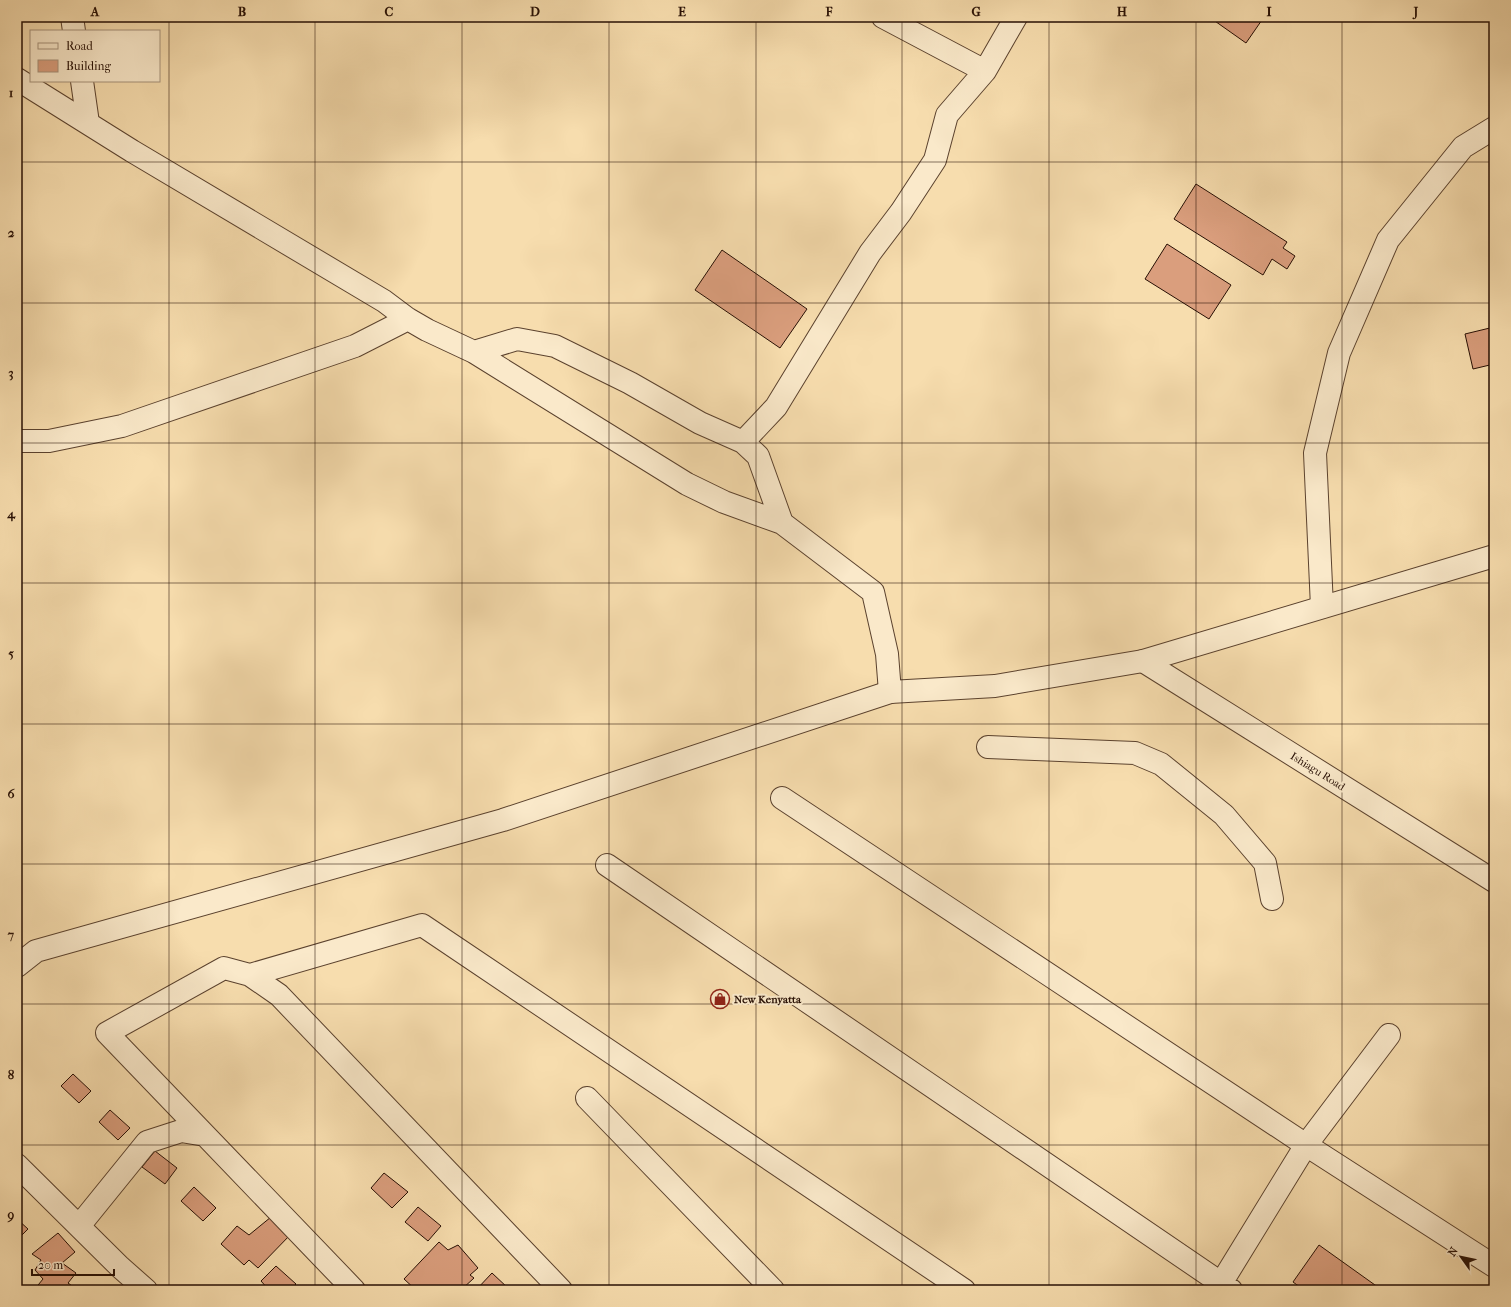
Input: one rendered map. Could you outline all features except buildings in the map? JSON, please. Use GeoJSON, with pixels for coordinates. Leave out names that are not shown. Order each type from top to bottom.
{"type":"FeatureCollection","features":[{"type":"Feature","properties":{"kind":"street"},"geometry":{"type":"LineString","coordinates":[[72,17],[74,30]]}},
{"type":"Feature","properties":{"kind":"street"},"geometry":{"type":"LineString","coordinates":[[883,17],[986,71]]}},
{"type":"Feature","properties":{"kind":"street"},"geometry":{"type":"LineString","coordinates":[[744,442],[776,407],[870,253],[901,212],[936,160],[947,116],[986,71],[1016,17]]}},
{"type":"Feature","properties":{"kind":"street"},"geometry":{"type":"LineString","coordinates":[[17,79],[384,301],[408,319],[427,330],[474,352],[687,484],[724,502],[782,523],[873,592],[887,654],[890,692]]}},
{"type":"Feature","properties":{"kind":"street"},"geometry":{"type":"LineString","coordinates":[[82,82],[88,123]]}},
{"type":"Feature","properties":{"kind":"street"},"geometry":{"type":"LineString","coordinates":[[1322,607],[1315,453],[1339,354],[1388,240],[1463,147],[1494,128]]}},
{"type":"Feature","properties":{"kind":"street"},"geometry":{"type":"LineString","coordinates":[[17,441],[49,440],[122,426],[355,346],[408,319]]}},
{"type":"Feature","properties":{"kind":"street"},"geometry":{"type":"LineString","coordinates":[[474,352],[517,339],[555,346],[630,383],[700,423],[744,442],[758,456],[782,523]]}},
{"type":"Feature","properties":{"kind":"street"},"geometry":{"type":"LineString","coordinates":[[17,966],[36,951],[503,820],[890,692],[994,686],[1143,661],[1494,556]]}},
{"type":"Feature","properties":{"kind":"street","name":"Ishiagu Road"},"geometry":{"type":"LineString","coordinates":[[1143,661],[1494,881]]}},
{"type":"Feature","properties":{"kind":"street"},"geometry":{"type":"LineString","coordinates":[[988,747],[1135,753],[1161,764],[1224,815],[1265,863],[1272,899]]}},
{"type":"Feature","properties":{"kind":"street"},"geometry":{"type":"LineString","coordinates":[[782,798],[1306,1145],[1494,1266]]}},
{"type":"Feature","properties":{"kind":"street"},"geometry":{"type":"LineString","coordinates":[[607,865],[1223,1288],[1306,1145],[1389,1035]]}},
{"type":"Feature","properties":{"kind":"street"},"geometry":{"type":"LineString","coordinates":[[250,976],[422,925],[964,1290]]}},
{"type":"Feature","properties":{"kind":"street"},"geometry":{"type":"LineString","coordinates":[[354,1290],[107,1033],[224,968],[250,976],[279,995],[560,1290]]}},
{"type":"Feature","properties":{"kind":"street"},"geometry":{"type":"LineString","coordinates":[[587,1098],[773,1290]]}},
{"type":"Feature","properties":{"kind":"street"},"geometry":{"type":"LineString","coordinates":[[79,1226],[147,1142],[181,1131],[204,1135]]}},
{"type":"Feature","properties":{"kind":"street"},"geometry":{"type":"LineString","coordinates":[[17,1165],[120,1267],[146,1290]]}},
{"type":"Feature","properties":{"kind":"place","name":"New Kenyatta"},"geometry":{"type":"Point","coordinates":[720,999]}}]}
